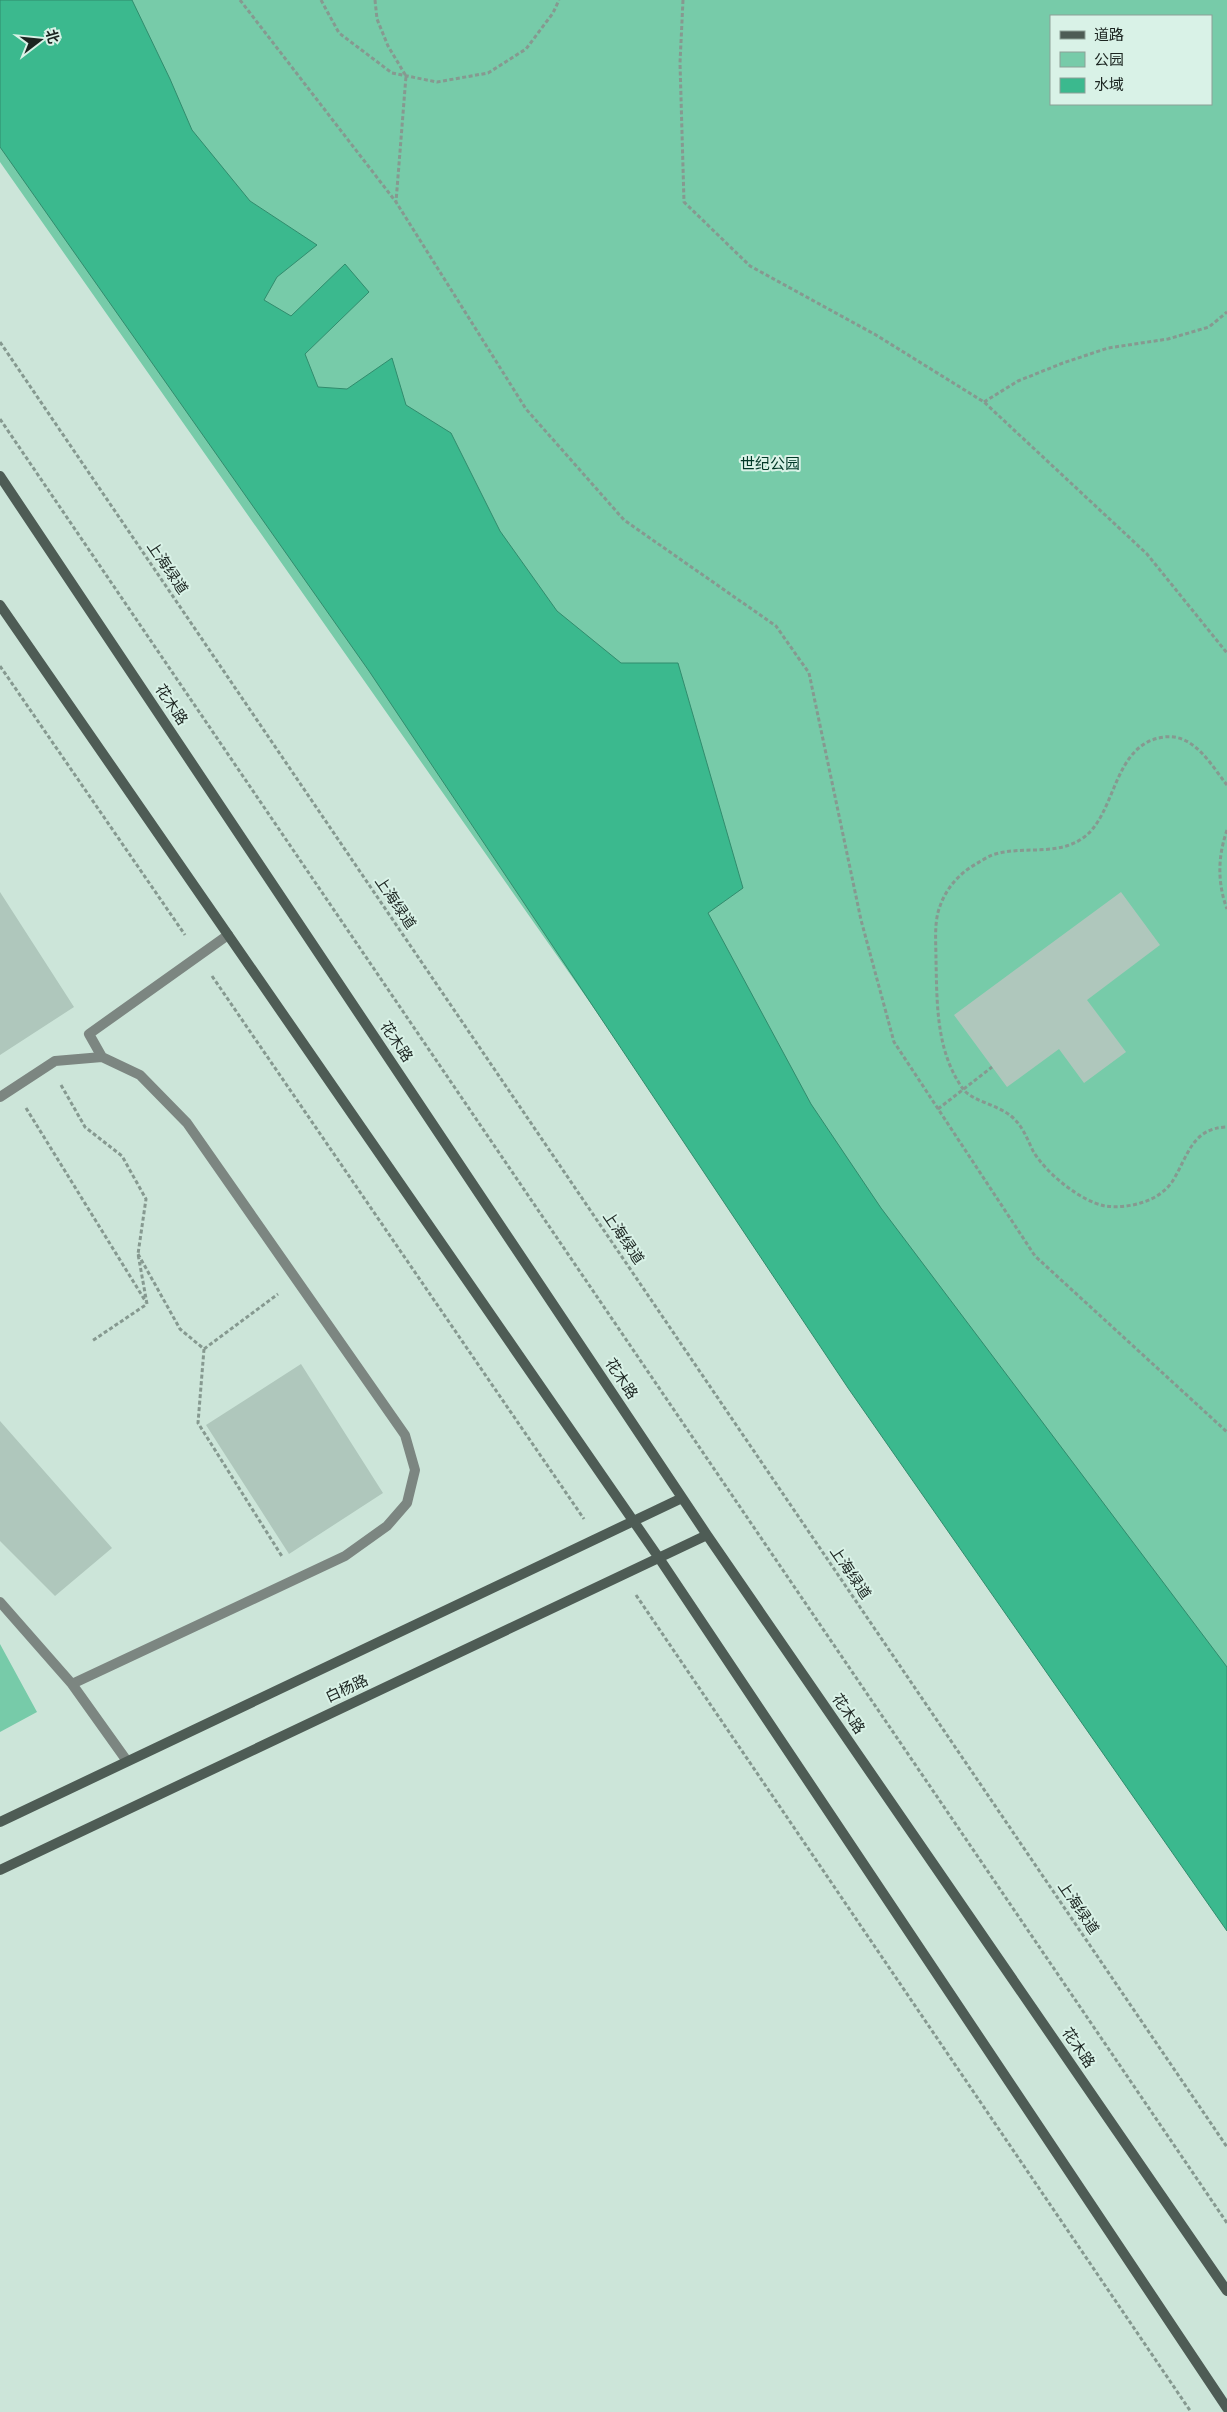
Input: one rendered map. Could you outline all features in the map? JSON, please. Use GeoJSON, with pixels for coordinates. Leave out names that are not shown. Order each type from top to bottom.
{"type":"FeatureCollection","features":[{"type":"Feature","properties":{"kind":"main road","name":"花木路"},"geometry":{"type":"LineString","coordinates":[[0,476],[707,1535],[1227,2291]]}},
{"type":"Feature","properties":{"kind":"main road"},"geometry":{"type":"LineString","coordinates":[[0,605],[634,1520],[1227,2408]]}},
{"type":"Feature","properties":{"kind":"main road","name":"白杨路"},"geometry":{"type":"LineString","coordinates":[[0,1822],[682,1498]]}},
{"type":"Feature","properties":{"kind":"main road","name":"白杨路"},"geometry":{"type":"LineString","coordinates":[[0,1870],[707,1535]]}},
{"type":"Feature","properties":{"kind":"lane"},"geometry":{"type":"LineString","coordinates":[[102,1057],[89,1034],[228,935]]}},
{"type":"Feature","properties":{"kind":"lane"},"geometry":{"type":"LineString","coordinates":[[0,1097],[55,1061],[102,1057],[140,1074],[187,1123],[405,1434],[415,1470],[407,1503],[387,1526],[345,1556],[72,1684]]}},
{"type":"Feature","properties":{"kind":"lane"},"geometry":{"type":"LineString","coordinates":[[0,1602],[72,1684],[127,1761]]}},
{"type":"Feature","properties":{"kind":"path"},"geometry":{"type":"LineString","coordinates":[[240,0],[396,202],[526,410],[624,520],[776,626],[809,673],[861,920],[894,1042],[1034,1256],[1227,1432]]}},
{"type":"Feature","properties":{"kind":"path"},"geometry":{"type":"LineString","coordinates":[[321,0],[338,33],[392,73],[437,82],[488,73],[526,49],[553,13],[559,0]]}},
{"type":"Feature","properties":{"kind":"path"},"geometry":{"type":"LineString","coordinates":[[375,0],[377,19],[388,46],[406,76],[396,202]]}},
{"type":"Feature","properties":{"kind":"path"},"geometry":{"type":"LineString","coordinates":[[683,0],[680,63],[684,202],[750,266],[876,335],[984,402],[1147,554],[1227,652]]}},
{"type":"Feature","properties":{"kind":"path"},"geometry":{"type":"LineString","coordinates":[[984,402],[1018,380],[1063,363],[1108,348],[1168,339],[1209,327],[1227,312]]}},
{"type":"Feature","properties":{"kind":"path","name":"上海绿道"},"geometry":{"type":"LineString","coordinates":[[0,342],[1227,2146]]}},
{"type":"Feature","properties":{"kind":"path"},"geometry":{"type":"LineString","coordinates":[[0,419],[1227,2222]]}},
{"type":"Feature","properties":{"kind":"path"},"geometry":{"type":"LineString","coordinates":[[1227,785],[1197,748],[1184,739],[1165,736],[1157,739],[1135,753],[1123,766],[1097,822],[1083,838],[1068,845],[993,855],[972,866],[950,885],[938,911],[936,940],[937,1015],[946,1053],[955,1078],[967,1095],[989,1103],[1011,1116],[1027,1135],[1034,1152],[1059,1182],[1104,1206],[1132,1206],[1153,1198],[1171,1184],[1184,1158],[1200,1135],[1214,1128],[1227,1128]]}},
{"type":"Feature","properties":{"kind":"path"},"geometry":{"type":"LineString","coordinates":[[1227,830],[1220,851],[1220,875],[1227,909]]}},
{"type":"Feature","properties":{"kind":"path"},"geometry":{"type":"LineString","coordinates":[[49,1065],[86,1128],[122,1156],[146,1200],[138,1254],[148,1304]]}},
{"type":"Feature","properties":{"kind":"path"},"geometry":{"type":"LineString","coordinates":[[938,1109],[992,1067]]}},
{"type":"Feature","properties":{"kind":"path"},"geometry":{"type":"LineString","coordinates":[[14,1088],[148,1304]]}},
{"type":"Feature","properties":{"kind":"path"},"geometry":{"type":"LineString","coordinates":[[138,1254],[180,1329],[204,1349]]}},
{"type":"Feature","properties":{"kind":"path"},"geometry":{"type":"LineString","coordinates":[[296,1579],[198,1423],[204,1349],[297,1280]]}},
{"type":"Feature","properties":{"kind":"path"},"geometry":{"type":"LineString","coordinates":[[92,1341],[148,1304]]}},
{"type":"Feature","properties":{"kind":"green space","name":"世纪公园"},"geometry":{"type":"Polygon","coordinates":[[[0,0],[1227,0],[1227,1910],[0,162],[0,0]]]}},
{"type":"Feature","properties":{"kind":"green space"},"geometry":{"type":"Polygon","coordinates":[[[0,1644],[37,1712],[0,1732],[0,1644]]]}},
{"type":"Feature","properties":{"kind":"water"},"geometry":{"type":"Polygon","coordinates":[[[0,0],[132,0],[192,130],[250,201],[317,245],[277,277],[264,300],[291,316],[345,264],[369,292],[305,354],[318,387],[347,389],[392,358],[406,405],[451,433],[500,531],[557,611],[621,663],[678,663],[743,888],[708,913],[811,1104],[881,1208],[1227,1667],[1227,1931],[848,1388],[369,671],[0,147],[0,0]]]}},
{"type":"Feature","properties":{"kind":"building"},"geometry":{"type":"Polygon","coordinates":[[[0,892],[74,1007],[0,1055],[0,892]]]}},
{"type":"Feature","properties":{"kind":"building"},"geometry":{"type":"Polygon","coordinates":[[[1121,892],[1160,945],[1087,1000],[1126,1052],[1084,1083],[1059,1049],[1007,1087],[954,1015],[1121,892]]]}},
{"type":"Feature","properties":{"kind":"building"},"geometry":{"type":"Polygon","coordinates":[[[301,1364],[383,1493],[289,1554],[206,1425],[301,1364]]]}},
{"type":"Feature","properties":{"kind":"building"},"geometry":{"type":"Polygon","coordinates":[[[0,1421],[112,1548],[55,1596],[0,1541],[0,1421]]]}}]}
